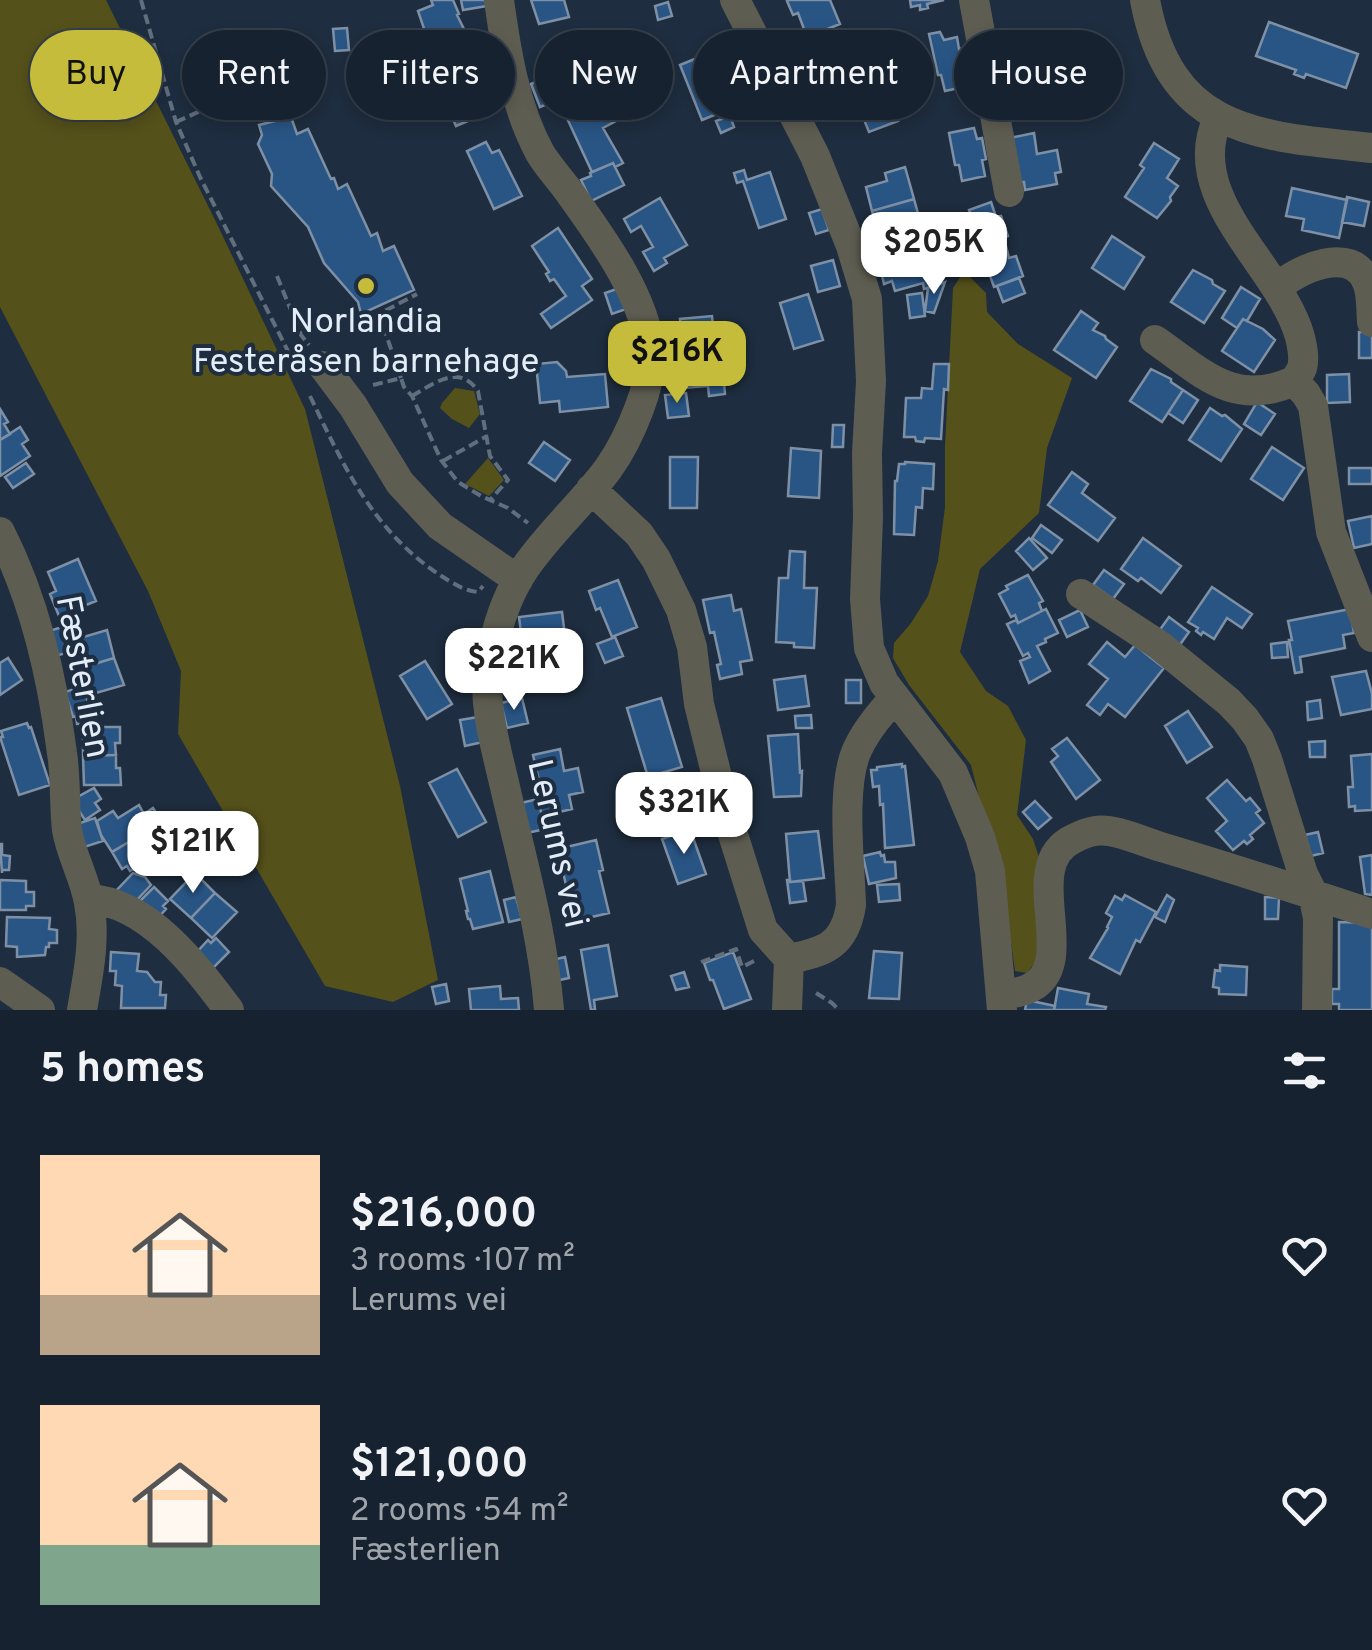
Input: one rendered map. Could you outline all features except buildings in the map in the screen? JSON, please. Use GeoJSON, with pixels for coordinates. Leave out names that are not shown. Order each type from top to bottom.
{"type":"FeatureCollection","features":[{"type":"Feature","properties":{"kind":"street","name":"Lerums vei"},"geometry":{"type":"LineString","coordinates":[[498,0],[508,62],[534,140],[635,294],[645,324],[650,362],[643,399],[622,448],[548,538],[509,573],[508,597],[488,665],[487,692],[497,750],[537,925],[549,1010]]}},
{"type":"Feature","properties":{"kind":"street"},"geometry":{"type":"LineString","coordinates":[[735,0],[815,156],[851,246],[867,299],[871,381],[865,600],[870,648],[884,683],[952,774],[980,836],[990,872],[1001,1002],[1034,987],[1045,976],[1052,943],[1050,864],[1058,848],[1096,831],[1170,850],[1372,914]]}},
{"type":"Feature","properties":{"kind":"street"},"geometry":{"type":"LineString","coordinates":[[974,0],[1009,192]]}},
{"type":"Feature","properties":{"kind":"street"},"geometry":{"type":"LineString","coordinates":[[1144,0],[1168,69],[1194,102],[1218,118],[1260,133],[1372,148]]}},
{"type":"Feature","properties":{"kind":"street"},"geometry":{"type":"LineString","coordinates":[[1155,340],[1237,391],[1276,390],[1294,382],[1302,367],[1303,348],[1296,322],[1223,207],[1214,184],[1210,145],[1218,118]]}},
{"type":"Feature","properties":{"kind":"street"},"geometry":{"type":"LineString","coordinates":[[1277,288],[1316,264],[1333,262],[1354,267],[1368,283],[1372,322]]}},
{"type":"Feature","properties":{"kind":"street"},"geometry":{"type":"LineString","coordinates":[[309,365],[346,398],[400,483],[440,526],[509,573]]}},
{"type":"Feature","properties":{"kind":"street"},"geometry":{"type":"LineString","coordinates":[[1294,382],[1313,406],[1331,532],[1372,637]]}},
{"type":"Feature","properties":{"kind":"street"},"geometry":{"type":"LineString","coordinates":[[591,489],[639,534],[682,610],[692,646],[699,704],[725,809],[763,930],[789,960],[787,1010]]}},
{"type":"Feature","properties":{"kind":"street","name":"Fæsterlien"},"geometry":{"type":"LineString","coordinates":[[0,532],[39,630],[63,756],[68,833],[89,899],[90,962],[82,1010]]}},
{"type":"Feature","properties":{"kind":"street"},"geometry":{"type":"LineString","coordinates":[[1081,594],[1160,645],[1229,702],[1259,739],[1313,894],[1318,918],[1317,1010]]}},
{"type":"Feature","properties":{"kind":"street"},"geometry":{"type":"LineString","coordinates":[[789,960],[829,948],[839,939],[849,919],[850,770],[874,721],[895,697]]}},
{"type":"Feature","properties":{"kind":"street"},"geometry":{"type":"LineString","coordinates":[[89,899],[108,903],[148,922],[192,964],[229,1010]]}},
{"type":"Feature","properties":{"kind":"street"},"geometry":{"type":"LineString","coordinates":[[0,982],[40,1010]]}},
{"type":"Feature","properties":{"kind":"path"},"geometry":{"type":"LineString","coordinates":[[141,0],[176,122],[200,177],[309,365]]}},
{"type":"Feature","properties":{"kind":"path"},"geometry":{"type":"LineString","coordinates":[[176,122],[182,119]]}},
{"type":"Feature","properties":{"kind":"path"},"geometry":{"type":"LineString","coordinates":[[277,276],[309,365]]}},
{"type":"Feature","properties":{"kind":"path"},"geometry":{"type":"LineString","coordinates":[[417,294],[380,314],[404,387],[412,396],[442,461],[466,488],[517,514],[548,538]]}},
{"type":"Feature","properties":{"kind":"path"},"geometry":{"type":"LineString","coordinates":[[412,396],[447,376],[475,384],[490,456],[508,480],[490,500]]}},
{"type":"Feature","properties":{"kind":"path"},"geometry":{"type":"LineString","coordinates":[[346,398],[401,378]]}},
{"type":"Feature","properties":{"kind":"path"},"geometry":{"type":"LineString","coordinates":[[310,395],[340,460],[370,510],[424,565],[472,592],[509,573]]}},
{"type":"Feature","properties":{"kind":"path"},"geometry":{"type":"LineString","coordinates":[[442,461],[487,436]]}},
{"type":"Feature","properties":{"kind":"path"},"geometry":{"type":"LineString","coordinates":[[701,962],[736,949],[742,967],[754,962],[746,936],[763,930]]}},
{"type":"Feature","properties":{"kind":"shaded area"},"geometry":{"type":"Polygon","coordinates":[[[0,0],[106,0],[121,30],[30,30],[30,120],[162,120],[162,113],[305,409],[400,786],[438,980],[393,1002],[325,986],[178,734],[181,671],[148,591],[0,307],[0,0]]]}},
{"type":"Feature","properties":{"kind":"shaded area"},"geometry":{"type":"Polygon","coordinates":[[[964,271],[986,293],[987,312],[1018,344],[1072,378],[1047,448],[1039,513],[980,569],[960,652],[986,691],[1008,706],[1026,740],[1017,815],[1033,839],[1041,863],[1044,950],[1027,973],[1015,971],[1006,905],[971,765],[893,658],[894,643],[928,596],[938,561],[945,507],[953,288],[964,271]]]}},
{"type":"Feature","properties":{"kind":"shaded area"},"geometry":{"type":"Polygon","coordinates":[[[455,388],[474,391],[480,414],[469,428],[440,408],[455,388]]]}},
{"type":"Feature","properties":{"kind":"shaded area"},"geometry":{"type":"Polygon","coordinates":[[[488,458],[504,480],[489,496],[465,484],[488,458]]]}},
{"type":"Feature","properties":{"kind":"place","name":"Norlandia Festeråsen barnehage"},"geometry":{"type":"Point","coordinates":[366,286]}}]}
